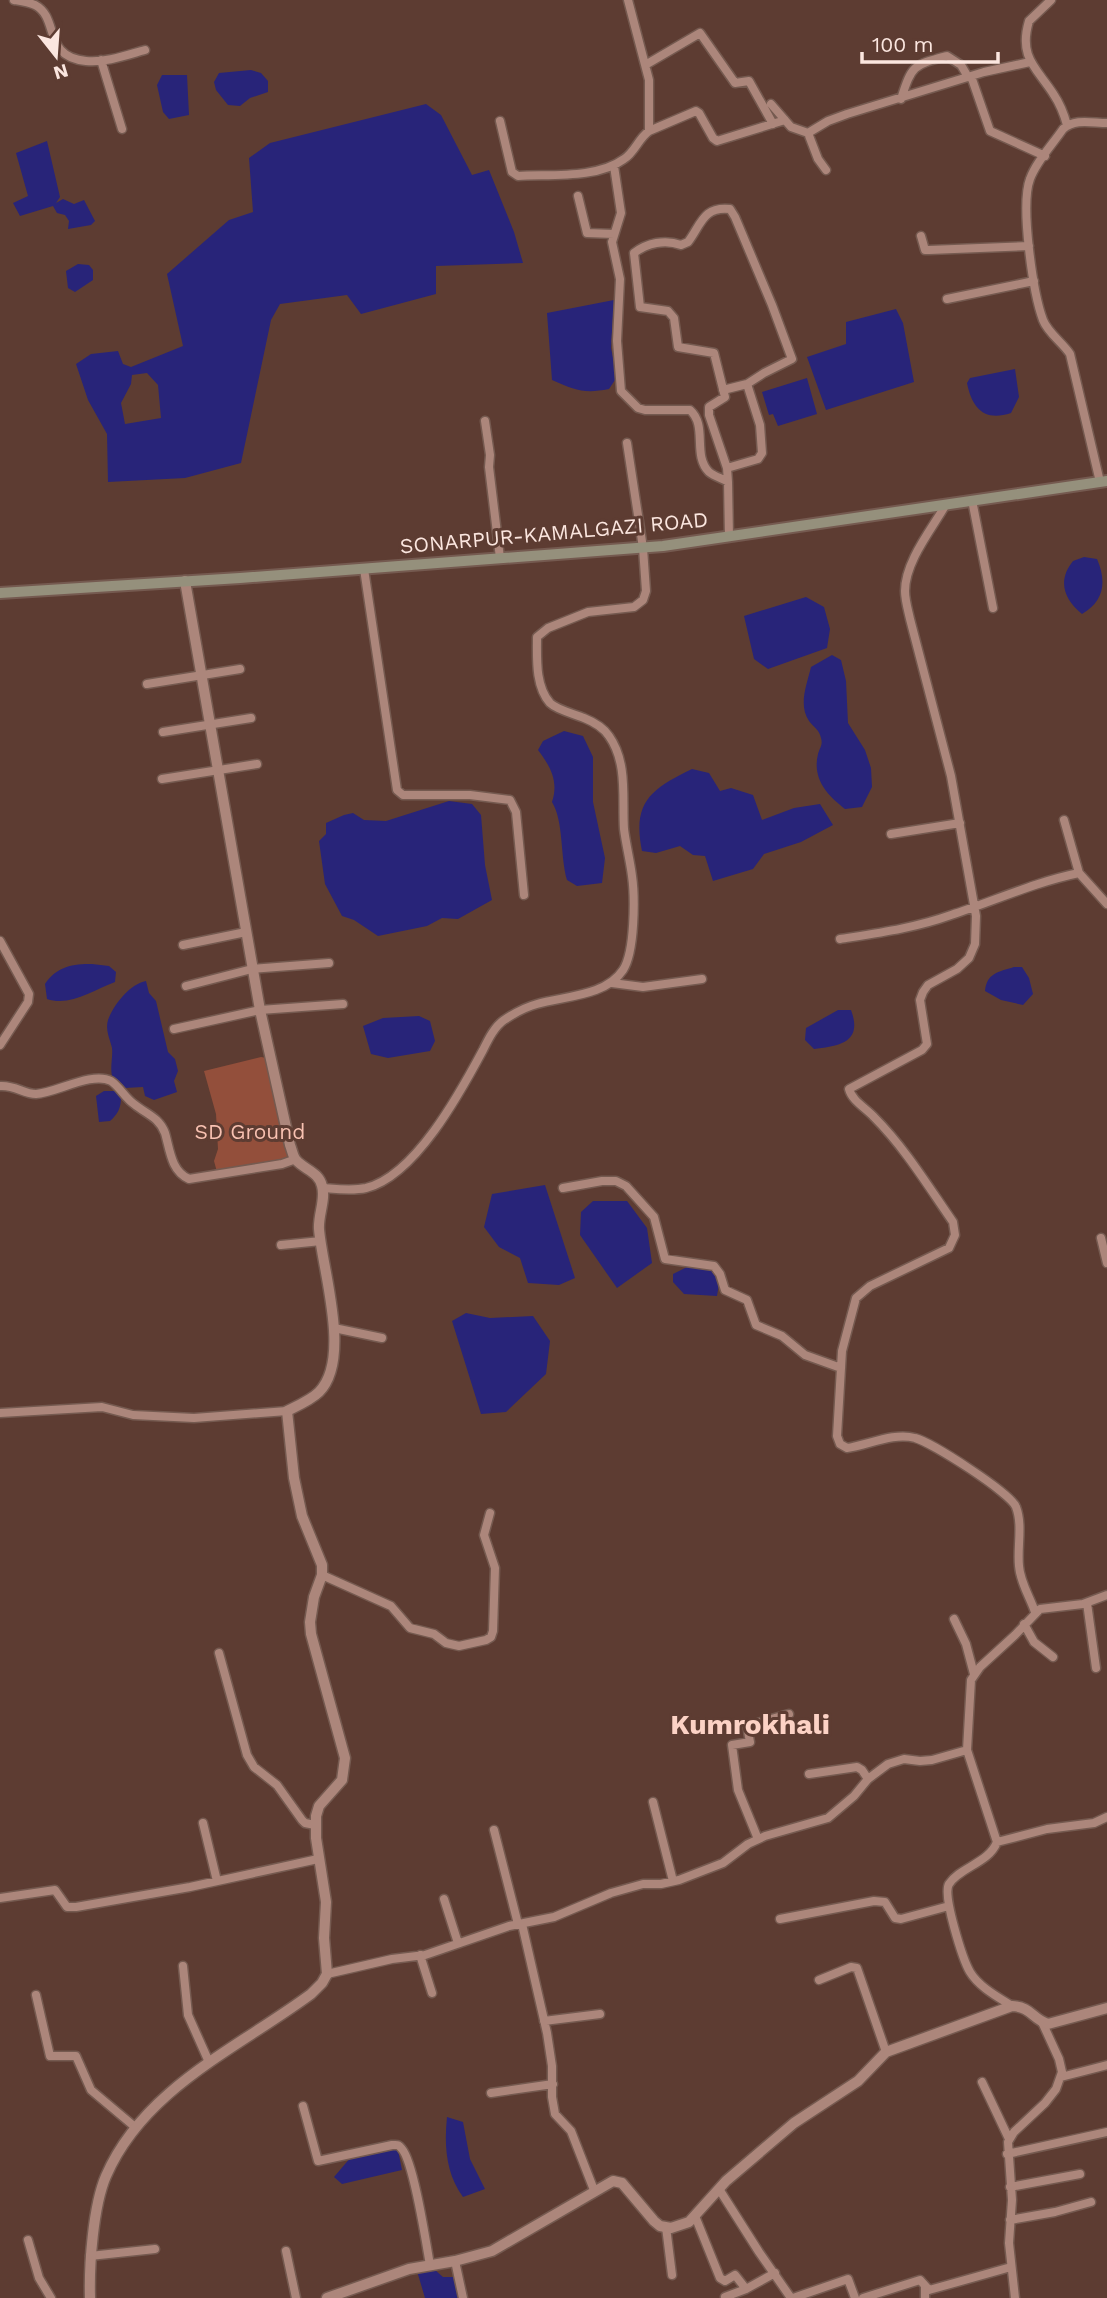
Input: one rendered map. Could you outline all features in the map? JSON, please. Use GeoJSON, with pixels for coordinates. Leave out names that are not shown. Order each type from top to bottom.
{"type":"FeatureCollection","features":[{"type":"Feature","properties":{"kind":"main road","name":"SONARPUR-KAMALGAZI ROAD"},"geometry":{"type":"LineString","coordinates":[[0,593],[643,548],[1104,481]]}},
{"type":"Feature","properties":{"kind":"street"},"geometry":{"type":"LineString","coordinates":[[13,0],[39,3],[58,47],[63,53],[79,60],[101,60],[145,50]]}},
{"type":"Feature","properties":{"kind":"street"},"geometry":{"type":"LineString","coordinates":[[628,0],[649,80],[649,131]]}},
{"type":"Feature","properties":{"kind":"street"},"geometry":{"type":"LineString","coordinates":[[1052,0],[1029,21],[1026,40],[1030,62],[1055,96],[1068,125]]}},
{"type":"Feature","properties":{"kind":"street"},"geometry":{"type":"LineString","coordinates":[[646,64],[701,33],[734,83],[749,81],[773,124]]}},
{"type":"Feature","properties":{"kind":"street"},"geometry":{"type":"LineString","coordinates":[[901,99],[909,74],[919,63],[947,56],[961,65],[970,77],[990,131],[1045,156]]}},
{"type":"Feature","properties":{"kind":"street"},"geometry":{"type":"LineString","coordinates":[[101,60],[122,129]]}},
{"type":"Feature","properties":{"kind":"street"},"geometry":{"type":"LineString","coordinates":[[771,104],[791,127],[808,133],[835,118],[970,77],[1030,62]]}},
{"type":"Feature","properties":{"kind":"street"},"geometry":{"type":"LineString","coordinates":[[500,121],[514,175],[593,172],[614,166],[636,149],[643,135],[696,111],[717,141],[785,120]]}},
{"type":"Feature","properties":{"kind":"street"},"geometry":{"type":"LineString","coordinates":[[1104,481],[1070,354],[1043,320],[1029,246],[1028,186],[1029,180],[1068,125],[1077,122],[1107,123]]}},
{"type":"Feature","properties":{"kind":"street"},"geometry":{"type":"LineString","coordinates":[[808,133],[818,159],[826,170]]}},
{"type":"Feature","properties":{"kind":"street"},"geometry":{"type":"LineString","coordinates":[[614,166],[621,213],[621,221],[612,242],[620,279],[617,341],[621,391],[638,408],[645,411],[690,410],[695,415],[701,435],[699,448],[705,467],[716,477],[729,482]]}},
{"type":"Feature","properties":{"kind":"street"},"geometry":{"type":"LineString","coordinates":[[578,196],[587,233],[614,234]]}},
{"type":"Feature","properties":{"kind":"street"},"geometry":{"type":"LineString","coordinates":[[723,390],[747,384],[792,359],[735,217],[730,209],[722,208],[701,218],[688,242],[681,245],[659,243],[640,248],[634,253],[640,307],[668,311],[674,318],[678,347],[714,353],[723,390],[725,397],[709,407],[709,415],[727,468],[729,537]]}},
{"type":"Feature","properties":{"kind":"street"},"geometry":{"type":"LineString","coordinates":[[921,236],[925,250],[1029,246]]}},
{"type":"Feature","properties":{"kind":"street"},"geometry":{"type":"LineString","coordinates":[[947,299],[1034,281]]}},
{"type":"Feature","properties":{"kind":"street"},"geometry":{"type":"LineString","coordinates":[[727,468],[758,459],[762,453],[760,425],[747,384]]}},
{"type":"Feature","properties":{"kind":"street"},"geometry":{"type":"LineString","coordinates":[[485,421],[500,558]]}},
{"type":"Feature","properties":{"kind":"street"},"geometry":{"type":"LineString","coordinates":[[612,983],[629,958],[632,925],[633,887],[625,830],[622,772],[608,734],[596,723],[551,704],[541,685],[537,637],[548,628],[588,611],[634,607],[643,600],[646,591],[643,548],[627,443]]}},
{"type":"Feature","properties":{"kind":"street"},"geometry":{"type":"LineString","coordinates":[[972,500],[993,608]]}},
{"type":"Feature","properties":{"kind":"street"},"geometry":{"type":"LineString","coordinates":[[945,506],[918,552],[907,576],[905,592],[951,776],[977,929],[973,951],[957,969],[928,985],[923,992],[920,1000],[927,1044],[922,1050],[849,1089],[854,1098],[888,1130],[953,1222],[955,1235],[949,1248],[870,1286],[856,1298],[842,1351],[837,1436],[843,1447],[847,1448],[915,1437],[983,1478],[1013,1502],[1017,1508],[1019,1525],[1019,1568],[1035,1612]]}},
{"type":"Feature","properties":{"kind":"street"},"geometry":{"type":"LineString","coordinates":[[364,569],[397,790],[403,795],[479,795],[510,800],[516,812],[524,895]]}},
{"type":"Feature","properties":{"kind":"street"},"geometry":{"type":"LineString","coordinates":[[0,1413],[102,1407],[134,1415],[194,1418],[287,1411],[320,1392],[332,1363],[334,1328],[319,1227],[323,1188],[318,1176],[296,1159],[290,1145],[252,969],[185,582]]}},
{"type":"Feature","properties":{"kind":"street"},"geometry":{"type":"LineString","coordinates":[[147,684],[240,669]]}},
{"type":"Feature","properties":{"kind":"street"},"geometry":{"type":"LineString","coordinates":[[163,732],[251,718]]}},
{"type":"Feature","properties":{"kind":"street"},"geometry":{"type":"LineString","coordinates":[[162,779],[257,764]]}},
{"type":"Feature","properties":{"kind":"street"},"geometry":{"type":"LineString","coordinates":[[1064,820],[1079,873],[1107,904]]}},
{"type":"Feature","properties":{"kind":"street"},"geometry":{"type":"LineString","coordinates":[[891,834],[960,823]]}},
{"type":"Feature","properties":{"kind":"street"},"geometry":{"type":"LineString","coordinates":[[841,939],[919,925],[1051,879],[1079,873]]}},
{"type":"Feature","properties":{"kind":"street"},"geometry":{"type":"LineString","coordinates":[[183,945],[246,932]]}},
{"type":"Feature","properties":{"kind":"street"},"geometry":{"type":"LineString","coordinates":[[0,941],[29,994],[28,1002],[0,1045]]}},
{"type":"Feature","properties":{"kind":"street"},"geometry":{"type":"LineString","coordinates":[[186,986],[252,969],[329,963]]}},
{"type":"Feature","properties":{"kind":"street"},"geometry":{"type":"LineString","coordinates":[[323,1188],[368,1188],[411,1161],[461,1090],[502,1021],[533,1005],[612,983],[643,987],[702,979]]}},
{"type":"Feature","properties":{"kind":"street"},"geometry":{"type":"LineString","coordinates":[[174,1029],[260,1010],[344,1004]]}},
{"type":"Feature","properties":{"kind":"street"},"geometry":{"type":"LineString","coordinates":[[0,1086],[12,1086],[34,1094],[82,1081],[106,1079],[133,1104],[159,1122],[175,1168],[189,1179],[282,1164],[296,1159]]}},
{"type":"Feature","properties":{"kind":"street"},"geometry":{"type":"LineString","coordinates":[[564,1188],[602,1181],[615,1181],[626,1186],[654,1217],[665,1259],[718,1269],[727,1292],[747,1300],[756,1325],[782,1336],[805,1355],[841,1368]]}},
{"type":"Feature","properties":{"kind":"street"},"geometry":{"type":"LineString","coordinates":[[1101,1238],[1107,1263]]}},
{"type":"Feature","properties":{"kind":"street"},"geometry":{"type":"LineString","coordinates":[[281,1245],[321,1241]]}},
{"type":"Feature","properties":{"kind":"street"},"geometry":{"type":"LineString","coordinates":[[334,1328],[382,1338]]}},
{"type":"Feature","properties":{"kind":"street"},"geometry":{"type":"LineString","coordinates":[[90,2298],[90,2256],[105,2179],[120,2148],[135,2127],[159,2101],[209,2062],[311,1994],[327,1974],[324,1938],[326,1909],[315,1825],[319,1806],[342,1780],[345,1758],[310,1628],[314,1597],[322,1575],[318,1551],[302,1516],[287,1411]]}},
{"type":"Feature","properties":{"kind":"street"},"geometry":{"type":"LineString","coordinates":[[322,1575],[391,1606],[410,1628],[434,1634],[446,1643],[459,1646],[486,1640],[491,1637],[493,1631],[495,1574],[484,1535],[490,1513]]}},
{"type":"Feature","properties":{"kind":"street"},"geometry":{"type":"LineString","coordinates":[[997,1842],[967,1750],[971,1680],[1035,1612],[1047,1606],[1087,1603],[1107,1595]]}},
{"type":"Feature","properties":{"kind":"street"},"geometry":{"type":"LineString","coordinates":[[1087,1603],[1096,1668]]}},
{"type":"Feature","properties":{"kind":"street"},"geometry":{"type":"LineString","coordinates":[[954,1619],[966,1644],[974,1674]]}},
{"type":"Feature","properties":{"kind":"street"},"geometry":{"type":"LineString","coordinates":[[1024,1624],[1034,1642],[1053,1657]]}},
{"type":"Feature","properties":{"kind":"street"},"geometry":{"type":"LineString","coordinates":[[219,1653],[247,1755],[254,1767],[277,1785],[304,1823],[315,1825]]}},
{"type":"Feature","properties":{"kind":"street"},"geometry":{"type":"LineString","coordinates":[[758,1839],[738,1790],[732,1745],[750,1742],[747,1726],[789,1714]]}},
{"type":"Feature","properties":{"kind":"street"},"geometry":{"type":"LineString","coordinates":[[327,1974],[420,1955],[520,1924],[554,1917],[611,1893],[643,1884],[673,1881],[723,1863],[758,1839],[828,1818],[854,1796],[868,1779],[897,1760],[925,1761],[967,1750]]}},
{"type":"Feature","properties":{"kind":"street"},"geometry":{"type":"LineString","coordinates":[[808,1774],[857,1768],[862,1770],[868,1779]]}},
{"type":"Feature","properties":{"kind":"street"},"geometry":{"type":"LineString","coordinates":[[653,1802],[673,1881]]}},
{"type":"Feature","properties":{"kind":"street"},"geometry":{"type":"LineString","coordinates":[[1009,2138],[1045,2103],[1056,2088],[1061,2077],[1059,2059],[1042,2022],[1030,2010],[1012,2006],[993,1994],[971,1974],[949,1906],[948,1885],[992,1851],[997,1842],[1047,1829],[1094,1823],[1107,1817]]}},
{"type":"Feature","properties":{"kind":"street"},"geometry":{"type":"LineString","coordinates":[[203,1823],[217,1881]]}},
{"type":"Feature","properties":{"kind":"street"},"geometry":{"type":"LineString","coordinates":[[494,1830],[544,2021],[552,2066],[555,2114],[571,2132],[594,2190]]}},
{"type":"Feature","properties":{"kind":"street"},"geometry":{"type":"LineString","coordinates":[[0,1898],[55,1890],[67,1907],[76,1907],[318,1859]]}},
{"type":"Feature","properties":{"kind":"street"},"geometry":{"type":"LineString","coordinates":[[444,1899],[458,1943]]}},
{"type":"Feature","properties":{"kind":"street"},"geometry":{"type":"LineString","coordinates":[[780,1919],[874,1901],[885,1902],[895,1918],[901,1919],[949,1906]]}},
{"type":"Feature","properties":{"kind":"street"},"geometry":{"type":"LineString","coordinates":[[420,1955],[432,1993]]}},
{"type":"Feature","properties":{"kind":"street"},"geometry":{"type":"LineString","coordinates":[[183,1966],[188,2015],[209,2062]]}},
{"type":"Feature","properties":{"kind":"street"},"geometry":{"type":"LineString","coordinates":[[819,1980],[851,1967],[857,1968],[886,2052]]}},
{"type":"Feature","properties":{"kind":"street"},"geometry":{"type":"LineString","coordinates":[[36,1995],[50,2056],[76,2056],[91,2090],[135,2127]]}},
{"type":"Feature","properties":{"kind":"street"},"geometry":{"type":"LineString","coordinates":[[327,2298],[408,2269],[492,2251],[607,2182],[622,2183],[648,2216],[660,2226],[680,2227],[689,2222],[719,2189],[794,2123],[858,2081],[886,2052],[1012,2006]]}},
{"type":"Feature","properties":{"kind":"street"},"geometry":{"type":"LineString","coordinates":[[1042,2022],[1048,2024],[1107,2008]]}},
{"type":"Feature","properties":{"kind":"street"},"geometry":{"type":"LineString","coordinates":[[544,2021],[600,2014]]}},
{"type":"Feature","properties":{"kind":"street"},"geometry":{"type":"LineString","coordinates":[[1061,2077],[1107,2065]]}},
{"type":"Feature","properties":{"kind":"street"},"geometry":{"type":"LineString","coordinates":[[982,2082],[1009,2138],[1009,2243],[1014,2298]]}},
{"type":"Feature","properties":{"kind":"street"},"geometry":{"type":"LineString","coordinates":[[491,2093],[553,2084]]}},
{"type":"Feature","properties":{"kind":"street"},"geometry":{"type":"LineString","coordinates":[[303,2106],[318,2161],[392,2145],[404,2151],[430,2265]]}},
{"type":"Feature","properties":{"kind":"street"},"geometry":{"type":"LineString","coordinates":[[1007,2154],[1107,2132]]}},
{"type":"Feature","properties":{"kind":"street"},"geometry":{"type":"LineString","coordinates":[[1010,2188],[1080,2174]]}},
{"type":"Feature","properties":{"kind":"street"},"geometry":{"type":"LineString","coordinates":[[719,2189],[792,2298],[848,2279],[855,2298]]}},
{"type":"Feature","properties":{"kind":"street"},"geometry":{"type":"LineString","coordinates":[[1010,2220],[1091,2202]]}},
{"type":"Feature","properties":{"kind":"street"},"geometry":{"type":"LineString","coordinates":[[695,2216],[720,2278],[725,2281],[735,2275],[746,2290]]}},
{"type":"Feature","properties":{"kind":"street"},"geometry":{"type":"LineString","coordinates":[[666,2227],[672,2276]]}},
{"type":"Feature","properties":{"kind":"street"},"geometry":{"type":"LineString","coordinates":[[28,2240],[39,2277],[51,2298]]}},
{"type":"Feature","properties":{"kind":"street"},"geometry":{"type":"LineString","coordinates":[[90,2256],[155,2249]]}},
{"type":"Feature","properties":{"kind":"street"},"geometry":{"type":"LineString","coordinates":[[286,2252],[296,2298]]}},
{"type":"Feature","properties":{"kind":"street"},"geometry":{"type":"LineString","coordinates":[[455,2261],[463,2298]]}},
{"type":"Feature","properties":{"kind":"street"},"geometry":{"type":"LineString","coordinates":[[925,2288],[929,2290],[1011,2267]]}},
{"type":"Feature","properties":{"kind":"street"},"geometry":{"type":"LineString","coordinates":[[725,2297],[746,2290],[775,2273]]}},
{"type":"Feature","properties":{"kind":"street"},"geometry":{"type":"LineString","coordinates":[[867,2298],[920,2280],[925,2288],[925,2298]]}},
{"type":"Feature","properties":{"kind":"green space","name":"SD Ground"},"geometry":{"type":"Polygon","coordinates":[[[261,1057],[267,1058],[291,1157],[217,1172],[214,1161],[218,1149],[216,1114],[204,1071],[261,1057]]]}},
{"type":"Feature","properties":{"kind":"shaded area"},"geometry":{"type":"Polygon","coordinates":[[[251,70],[261,73],[268,81],[268,92],[250,98],[240,106],[228,105],[216,90],[214,82],[219,73],[251,70]]]}},
{"type":"Feature","properties":{"kind":"shaded area"},"geometry":{"type":"Polygon","coordinates":[[[162,75],[187,75],[189,115],[169,119],[163,112],[157,85],[162,75]]]}},
{"type":"Feature","properties":{"kind":"shaded area"},"geometry":{"type":"Polygon","coordinates":[[[426,104],[441,115],[472,175],[489,170],[514,232],[523,263],[436,266],[436,294],[361,314],[347,295],[280,304],[271,320],[241,463],[185,478],[108,482],[107,434],[88,400],[76,364],[91,354],[118,351],[123,364],[131,367],[183,346],[167,274],[229,220],[253,212],[249,158],[270,143],[426,104]],[[147,373],[132,375],[131,384],[121,403],[125,424],[161,418],[158,385],[147,373]]]}},
{"type":"Feature","properties":{"kind":"shaded area"},"geometry":{"type":"Polygon","coordinates":[[[47,141],[60,197],[56,203],[63,199],[74,204],[84,200],[95,221],[91,225],[68,229],[69,221],[65,215],[57,213],[53,206],[20,216],[13,203],[28,196],[16,153],[47,141]]]}},
{"type":"Feature","properties":{"kind":"shaded area"},"geometry":{"type":"Polygon","coordinates":[[[78,264],[89,265],[93,270],[93,280],[75,292],[68,288],[66,271],[78,264]]]}},
{"type":"Feature","properties":{"kind":"shaded area"},"geometry":{"type":"Polygon","coordinates":[[[614,300],[611,348],[617,377],[609,389],[580,390],[552,380],[547,313],[614,300]]]}},
{"type":"Feature","properties":{"kind":"shaded area"},"geometry":{"type":"Polygon","coordinates":[[[896,309],[903,323],[914,382],[826,410],[807,357],[846,344],[846,322],[896,309]]]}},
{"type":"Feature","properties":{"kind":"shaded area"},"geometry":{"type":"Polygon","coordinates":[[[1015,369],[1019,397],[1011,413],[993,416],[981,411],[969,392],[967,383],[970,378],[1015,369]]]}},
{"type":"Feature","properties":{"kind":"shaded area"},"geometry":{"type":"Polygon","coordinates":[[[807,378],[817,414],[778,426],[773,414],[769,415],[762,392],[807,378]]]}},
{"type":"Feature","properties":{"kind":"shaded area"},"geometry":{"type":"Polygon","coordinates":[[[1084,557],[1097,559],[1102,575],[1102,590],[1095,603],[1082,614],[1067,596],[1064,583],[1073,561],[1084,557]]]}},
{"type":"Feature","properties":{"kind":"shaded area"},"geometry":{"type":"Polygon","coordinates":[[[806,597],[824,607],[830,629],[827,648],[768,669],[754,659],[744,616],[806,597]]]}},
{"type":"Feature","properties":{"kind":"shaded area"},"geometry":{"type":"Polygon","coordinates":[[[832,655],[841,660],[846,681],[848,723],[865,750],[871,768],[872,787],[862,807],[845,809],[822,786],[817,771],[821,738],[804,708],[804,694],[811,667],[832,655]]]}},
{"type":"Feature","properties":{"kind":"shaded area"},"geometry":{"type":"Polygon","coordinates":[[[564,731],[583,736],[593,757],[593,802],[605,858],[602,883],[577,886],[567,880],[560,829],[552,802],[554,781],[550,768],[538,750],[543,741],[564,731]]]}},
{"type":"Feature","properties":{"kind":"shaded area"},"geometry":{"type":"Polygon","coordinates":[[[692,769],[709,773],[720,791],[731,788],[753,795],[762,820],[794,808],[820,804],[833,825],[801,842],[764,854],[753,869],[713,881],[705,856],[693,855],[680,846],[656,853],[642,851],[640,820],[648,799],[665,783],[692,769]]]}},
{"type":"Feature","properties":{"kind":"shaded area"},"geometry":{"type":"Polygon","coordinates":[[[449,801],[472,804],[481,815],[485,865],[492,900],[458,919],[442,918],[427,926],[378,936],[354,920],[342,916],[325,884],[319,841],[326,834],[326,823],[353,813],[364,820],[386,821],[449,801]]]}},
{"type":"Feature","properties":{"kind":"shaded area"},"geometry":{"type":"Polygon","coordinates":[[[72,966],[109,966],[116,972],[115,982],[73,999],[47,999],[45,984],[55,973],[72,966]]]}},
{"type":"Feature","properties":{"kind":"shaded area"},"geometry":{"type":"Polygon","coordinates":[[[1014,967],[1022,967],[1029,978],[1033,994],[1023,1005],[1001,1000],[985,991],[991,977],[1014,967]]]}},
{"type":"Feature","properties":{"kind":"shaded area"},"geometry":{"type":"Polygon","coordinates":[[[146,981],[149,993],[156,1001],[168,1052],[175,1059],[178,1071],[174,1081],[177,1092],[154,1100],[145,1096],[143,1087],[125,1088],[112,1076],[112,1048],[107,1027],[118,1001],[134,986],[146,981]]]}},
{"type":"Feature","properties":{"kind":"shaded area"},"geometry":{"type":"Polygon","coordinates":[[[838,1010],[851,1010],[854,1029],[851,1036],[840,1044],[814,1049],[805,1040],[806,1028],[838,1010]]]}},
{"type":"Feature","properties":{"kind":"shaded area"},"geometry":{"type":"Polygon","coordinates":[[[419,1016],[430,1021],[435,1041],[430,1051],[388,1058],[371,1054],[363,1026],[383,1018],[419,1016]]]}},
{"type":"Feature","properties":{"kind":"shaded area"},"geometry":{"type":"Polygon","coordinates":[[[104,1091],[115,1091],[121,1097],[120,1104],[110,1121],[99,1122],[96,1096],[104,1091]]]}},
{"type":"Feature","properties":{"kind":"shaded area"},"geometry":{"type":"Polygon","coordinates":[[[545,1185],[575,1278],[559,1285],[528,1283],[520,1258],[499,1247],[484,1227],[492,1194],[545,1185]]]}},
{"type":"Feature","properties":{"kind":"shaded area"},"geometry":{"type":"Polygon","coordinates":[[[593,1201],[627,1201],[647,1228],[652,1263],[617,1288],[580,1235],[581,1212],[593,1201]]]}},
{"type":"Feature","properties":{"kind":"shaded area"},"geometry":{"type":"Polygon","coordinates":[[[689,1266],[721,1272],[717,1296],[684,1294],[673,1282],[673,1274],[689,1266]]]}},
{"type":"Feature","properties":{"kind":"shaded area"},"geometry":{"type":"Polygon","coordinates":[[[466,1313],[490,1318],[533,1316],[550,1341],[546,1374],[506,1412],[481,1414],[452,1321],[466,1313]]]}},
{"type":"Feature","properties":{"kind":"shaded area"},"geometry":{"type":"Polygon","coordinates":[[[447,2117],[463,2122],[470,2159],[485,2189],[463,2197],[453,2179],[447,2159],[447,2117]]]}},
{"type":"Feature","properties":{"kind":"shaded area"},"geometry":{"type":"Polygon","coordinates":[[[382,2149],[398,2150],[402,2170],[342,2184],[334,2177],[351,2157],[382,2149]]]}},
{"type":"Feature","properties":{"kind":"shaded area"},"geometry":{"type":"Polygon","coordinates":[[[435,2270],[443,2277],[456,2277],[461,2298],[425,2298],[417,2271],[435,2270]]]}},
{"type":"Feature","properties":{"kind":"district","name":"Kumrokhali"},"geometry":{"type":"Point","coordinates":[750,1724]}}]}
